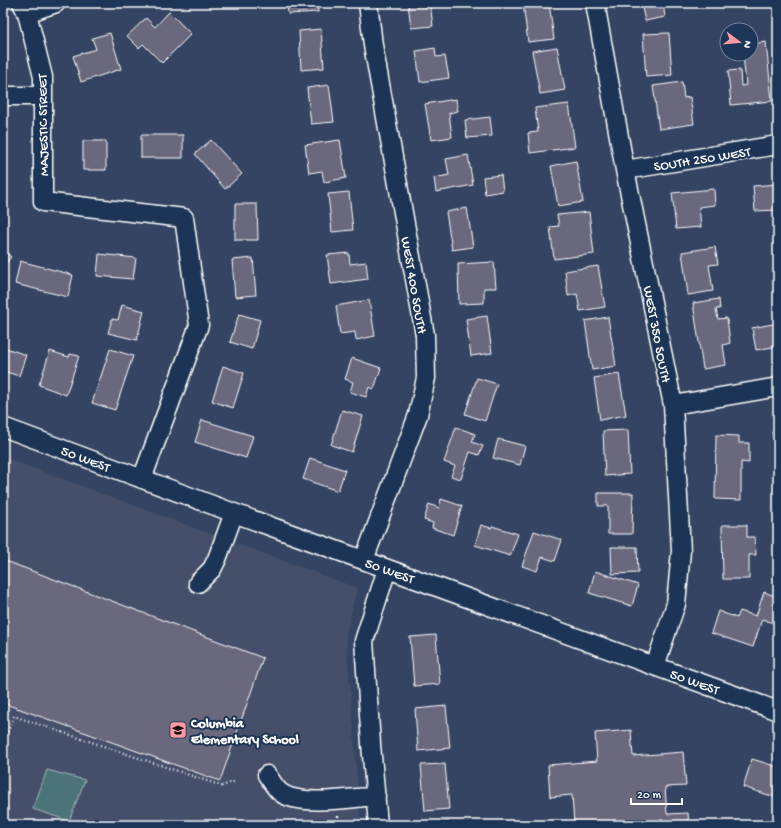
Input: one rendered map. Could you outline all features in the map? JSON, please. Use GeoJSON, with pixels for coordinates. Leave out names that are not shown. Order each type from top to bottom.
{"type":"FeatureCollection","features":[{"type":"Feature","properties":{"kind":"street"},"geometry":{"type":"LineString","coordinates":[[24,8],[56,3]]}},
{"type":"Feature","properties":{"kind":"street","name":"WEST 400 SOUTH"},"geometry":{"type":"LineString","coordinates":[[364,560],[418,415],[426,378],[424,335],[373,45],[368,3]]}},
{"type":"Feature","properties":{"kind":"street","name":"WEST 350 SOUTH"},"geometry":{"type":"LineString","coordinates":[[595,3],[625,170],[673,405],[681,551],[676,604],[655,666]]}},
{"type":"Feature","properties":{"kind":"street","name":"MAJESTIC STREET"},"geometry":{"type":"LineString","coordinates":[[24,8],[43,77],[43,202],[184,218],[199,325],[142,479]]}},
{"type":"Feature","properties":{"kind":"street"},"geometry":{"type":"LineString","coordinates":[[3,96],[43,96]]}},
{"type":"Feature","properties":{"kind":"street","name":"SOUTH 250 WEST"},"geometry":{"type":"LineString","coordinates":[[625,170],[778,145]]}},
{"type":"Feature","properties":{"kind":"street"},"geometry":{"type":"LineString","coordinates":[[673,405],[778,387]]}},
{"type":"Feature","properties":{"kind":"street","name":"50 WEST"},"geometry":{"type":"LineString","coordinates":[[3,427],[234,513],[778,711]]}},
{"type":"Feature","properties":{"kind":"street"},"geometry":{"type":"LineString","coordinates":[[198,583],[212,568],[217,559],[234,513]]}},
{"type":"Feature","properties":{"kind":"street"},"geometry":{"type":"LineString","coordinates":[[378,825],[364,641],[387,569]]}},
{"type":"Feature","properties":{"kind":"street"},"geometry":{"type":"LineString","coordinates":[[267,775],[280,792],[290,798],[305,801],[376,796]]}},
{"type":"Feature","properties":{"kind":"path"},"geometry":{"type":"LineString","coordinates":[[3,743],[14,716],[222,786],[236,781]]}},
{"type":"Feature","properties":{"kind":"shaded area","name":"Columbia Elementary School"},"geometry":{"type":"Polygon","coordinates":[[[3,457],[357,588],[346,635],[361,825],[3,825],[3,457]]]}},
{"type":"Feature","properties":{"kind":"green space"},"geometry":{"type":"Polygon","coordinates":[[[47,770],[85,780],[69,821],[33,809],[47,770]]]}},
{"type":"Feature","properties":{"kind":"building"},"geometry":{"type":"Polygon","coordinates":[[[317,3],[318,12],[288,14],[287,4],[317,3]]]}},
{"type":"Feature","properties":{"kind":"building"},"geometry":{"type":"Polygon","coordinates":[[[408,3],[430,3],[433,26],[411,28],[408,3]]]}},
{"type":"Feature","properties":{"kind":"building"},"geometry":{"type":"Polygon","coordinates":[[[523,3],[549,3],[554,39],[528,42],[523,3]]]}},
{"type":"Feature","properties":{"kind":"building"},"geometry":{"type":"Polygon","coordinates":[[[641,3],[663,3],[665,17],[645,21],[641,3]]]}},
{"type":"Feature","properties":{"kind":"building"},"geometry":{"type":"Polygon","coordinates":[[[169,12],[191,34],[162,63],[143,44],[139,48],[127,36],[146,18],[155,27],[169,12]]]}},
{"type":"Feature","properties":{"kind":"building"},"geometry":{"type":"Polygon","coordinates":[[[321,29],[324,68],[301,70],[299,31],[321,29]]]}},
{"type":"Feature","properties":{"kind":"building"},"geometry":{"type":"Polygon","coordinates":[[[110,33],[121,69],[81,82],[73,56],[96,49],[92,38],[110,33]]]}},
{"type":"Feature","properties":{"kind":"building"},"geometry":{"type":"Polygon","coordinates":[[[669,33],[672,75],[646,77],[643,34],[669,33]]]}},
{"type":"Feature","properties":{"kind":"building"},"geometry":{"type":"Polygon","coordinates":[[[766,42],[772,101],[731,105],[728,71],[740,70],[741,86],[746,85],[744,62],[759,62],[759,43],[766,42]]]}},
{"type":"Feature","properties":{"kind":"building"},"geometry":{"type":"Polygon","coordinates":[[[557,47],[565,90],[540,94],[532,51],[557,47]]]}},
{"type":"Feature","properties":{"kind":"building"},"geometry":{"type":"Polygon","coordinates":[[[435,48],[436,57],[445,56],[449,78],[420,82],[416,51],[435,48]]]}},
{"type":"Feature","properties":{"kind":"building"},"geometry":{"type":"Polygon","coordinates":[[[682,82],[684,98],[690,97],[694,124],[659,129],[653,86],[682,82]]]}},
{"type":"Feature","properties":{"kind":"building"},"geometry":{"type":"Polygon","coordinates":[[[329,85],[334,122],[311,124],[307,88],[329,85]]]}},
{"type":"Feature","properties":{"kind":"building"},"geometry":{"type":"Polygon","coordinates":[[[456,99],[458,111],[449,113],[452,137],[431,140],[425,104],[456,99]]]}},
{"type":"Feature","properties":{"kind":"building"},"geometry":{"type":"Polygon","coordinates":[[[569,104],[575,147],[530,153],[528,133],[538,132],[535,108],[569,104]]]}},
{"type":"Feature","properties":{"kind":"building"},"geometry":{"type":"Polygon","coordinates":[[[490,117],[492,136],[467,138],[465,120],[490,117]]]}},
{"type":"Feature","properties":{"kind":"building"},"geometry":{"type":"Polygon","coordinates":[[[141,135],[183,135],[183,158],[141,158],[141,135]]]}},
{"type":"Feature","properties":{"kind":"building"},"geometry":{"type":"Polygon","coordinates":[[[211,140],[242,174],[225,189],[195,154],[211,140]]]}},
{"type":"Feature","properties":{"kind":"building"},"geometry":{"type":"Polygon","coordinates":[[[340,140],[346,178],[324,182],[322,171],[309,173],[305,145],[340,140]]]}},
{"type":"Feature","properties":{"kind":"building"},"geometry":{"type":"Polygon","coordinates":[[[83,141],[106,141],[106,170],[83,170],[83,141]]]}},
{"type":"Feature","properties":{"kind":"building"},"geometry":{"type":"Polygon","coordinates":[[[468,155],[473,185],[436,192],[434,178],[449,175],[446,159],[468,155]]]}},
{"type":"Feature","properties":{"kind":"building"},"geometry":{"type":"Polygon","coordinates":[[[576,161],[583,202],[558,206],[551,166],[576,161]]]}},
{"type":"Feature","properties":{"kind":"building"},"geometry":{"type":"Polygon","coordinates":[[[501,175],[503,191],[485,194],[483,177],[501,175]]]}},
{"type":"Feature","properties":{"kind":"building"},"geometry":{"type":"Polygon","coordinates":[[[778,184],[778,210],[755,211],[753,186],[778,184]]]}},
{"type":"Feature","properties":{"kind":"building"},"geometry":{"type":"Polygon","coordinates":[[[714,189],[715,205],[699,207],[701,227],[676,229],[672,193],[714,189]]]}},
{"type":"Feature","properties":{"kind":"building"},"geometry":{"type":"Polygon","coordinates":[[[349,192],[353,230],[332,232],[328,194],[349,192]]]}},
{"type":"Feature","properties":{"kind":"building"},"geometry":{"type":"Polygon","coordinates":[[[235,204],[257,204],[258,240],[235,240],[235,204]]]}},
{"type":"Feature","properties":{"kind":"building"},"geometry":{"type":"Polygon","coordinates":[[[467,208],[473,247],[452,250],[446,212],[467,208]]]}},
{"type":"Feature","properties":{"kind":"building"},"geometry":{"type":"Polygon","coordinates":[[[589,212],[594,254],[554,259],[550,227],[559,226],[557,215],[589,212]]]}},
{"type":"Feature","properties":{"kind":"building"},"geometry":{"type":"Polygon","coordinates":[[[715,247],[718,264],[709,265],[713,291],[688,295],[682,252],[715,247]]]}},
{"type":"Feature","properties":{"kind":"building"},"geometry":{"type":"Polygon","coordinates":[[[3,250],[11,257],[3,267],[3,250]]]}},
{"type":"Feature","properties":{"kind":"building"},"geometry":{"type":"Polygon","coordinates":[[[349,253],[350,264],[366,262],[368,279],[331,284],[327,255],[349,253]]]}},
{"type":"Feature","properties":{"kind":"building"},"geometry":{"type":"Polygon","coordinates":[[[99,254],[136,258],[133,279],[97,276],[99,254]]]}},
{"type":"Feature","properties":{"kind":"building"},"geometry":{"type":"Polygon","coordinates":[[[253,258],[256,295],[235,297],[232,260],[253,258]]]}},
{"type":"Feature","properties":{"kind":"building"},"geometry":{"type":"Polygon","coordinates":[[[20,261],[73,275],[68,297],[15,284],[20,261]]]}},
{"type":"Feature","properties":{"kind":"building"},"geometry":{"type":"Polygon","coordinates":[[[494,262],[496,288],[484,288],[484,303],[459,304],[458,264],[494,262]]]}},
{"type":"Feature","properties":{"kind":"building"},"geometry":{"type":"Polygon","coordinates":[[[598,266],[605,307],[580,311],[577,294],[568,296],[565,271],[598,266]]]}},
{"type":"Feature","properties":{"kind":"building"},"geometry":{"type":"Polygon","coordinates":[[[719,299],[720,309],[716,309],[718,319],[727,318],[730,343],[723,345],[726,365],[703,369],[693,303],[719,299]]]}},
{"type":"Feature","properties":{"kind":"building"},"geometry":{"type":"Polygon","coordinates":[[[369,300],[375,336],[356,340],[355,332],[340,334],[336,306],[369,300]]]}},
{"type":"Feature","properties":{"kind":"building"},"geometry":{"type":"Polygon","coordinates":[[[122,305],[144,311],[137,340],[108,333],[112,319],[118,320],[122,305]]]}},
{"type":"Feature","properties":{"kind":"building"},"geometry":{"type":"Polygon","coordinates":[[[239,314],[260,320],[252,349],[230,342],[239,314]]]}},
{"type":"Feature","properties":{"kind":"building"},"geometry":{"type":"Polygon","coordinates":[[[487,316],[492,353],[471,356],[466,319],[487,316]]]}},
{"type":"Feature","properties":{"kind":"building"},"geometry":{"type":"Polygon","coordinates":[[[608,317],[616,366],[592,370],[585,321],[608,317]]]}},
{"type":"Feature","properties":{"kind":"building"},"geometry":{"type":"Polygon","coordinates":[[[778,323],[778,346],[756,350],[752,328],[778,323]]]}},
{"type":"Feature","properties":{"kind":"building"},"geometry":{"type":"Polygon","coordinates":[[[3,347],[26,355],[19,376],[3,371],[3,347]]]}},
{"type":"Feature","properties":{"kind":"building"},"geometry":{"type":"Polygon","coordinates":[[[110,349],[133,356],[115,410],[92,403],[110,349]]]}},
{"type":"Feature","properties":{"kind":"building"},"geometry":{"type":"Polygon","coordinates":[[[50,351],[69,357],[70,354],[79,356],[66,395],[39,385],[50,351]]]}},
{"type":"Feature","properties":{"kind":"building"},"geometry":{"type":"Polygon","coordinates":[[[352,358],[381,368],[374,389],[369,387],[366,397],[350,392],[353,382],[345,379],[352,358]]]}},
{"type":"Feature","properties":{"kind":"building"},"geometry":{"type":"Polygon","coordinates":[[[223,366],[244,373],[233,408],[212,401],[223,366]]]}},
{"type":"Feature","properties":{"kind":"building"},"geometry":{"type":"Polygon","coordinates":[[[619,374],[626,415],[600,420],[594,378],[619,374]]]}},
{"type":"Feature","properties":{"kind":"building"},"geometry":{"type":"Polygon","coordinates":[[[477,378],[497,384],[485,421],[465,414],[477,378]]]}},
{"type":"Feature","properties":{"kind":"building"},"geometry":{"type":"Polygon","coordinates":[[[342,410],[363,416],[352,452],[331,445],[342,410]]]}},
{"type":"Feature","properties":{"kind":"building"},"geometry":{"type":"Polygon","coordinates":[[[202,420],[253,436],[246,458],[195,442],[202,420]]]}},
{"type":"Feature","properties":{"kind":"building"},"geometry":{"type":"Polygon","coordinates":[[[456,427],[475,434],[472,442],[483,446],[479,455],[470,452],[461,479],[451,476],[455,466],[444,462],[456,427]]]}},
{"type":"Feature","properties":{"kind":"building"},"geometry":{"type":"Polygon","coordinates":[[[628,430],[630,474],[605,476],[603,431],[628,430]]]}},
{"type":"Feature","properties":{"kind":"building"},"geometry":{"type":"Polygon","coordinates":[[[778,431],[778,455],[777,455],[772,432],[778,431]]]}},
{"type":"Feature","properties":{"kind":"building"},"geometry":{"type":"Polygon","coordinates":[[[716,435],[739,436],[739,443],[749,443],[749,463],[741,462],[741,500],[715,499],[716,435]]]}},
{"type":"Feature","properties":{"kind":"building"},"geometry":{"type":"Polygon","coordinates":[[[498,439],[525,446],[520,465],[493,458],[498,439]]]}},
{"type":"Feature","properties":{"kind":"building"},"geometry":{"type":"Polygon","coordinates":[[[310,458],[345,470],[338,491],[303,479],[310,458]]]}},
{"type":"Feature","properties":{"kind":"building"},"geometry":{"type":"Polygon","coordinates":[[[598,493],[633,493],[632,534],[608,534],[608,506],[598,506],[598,493]]]}},
{"type":"Feature","properties":{"kind":"building"},"geometry":{"type":"Polygon","coordinates":[[[441,499],[462,506],[453,535],[432,528],[433,523],[424,520],[429,504],[439,508],[441,499]]]}},
{"type":"Feature","properties":{"kind":"building"},"geometry":{"type":"Polygon","coordinates":[[[481,525],[491,528],[492,526],[518,534],[510,556],[475,545],[481,525]]]}},
{"type":"Feature","properties":{"kind":"building"},"geometry":{"type":"Polygon","coordinates":[[[722,525],[747,525],[747,537],[755,537],[756,555],[749,555],[749,579],[723,579],[722,525]]]}},
{"type":"Feature","properties":{"kind":"building"},"geometry":{"type":"Polygon","coordinates":[[[534,531],[562,540],[555,561],[542,557],[537,571],[522,566],[534,531]]]}},
{"type":"Feature","properties":{"kind":"building"},"geometry":{"type":"Polygon","coordinates":[[[611,547],[637,547],[638,573],[612,574],[611,547]]]}},
{"type":"Feature","properties":{"kind":"building"},"geometry":{"type":"Polygon","coordinates":[[[3,560],[263,658],[220,781],[3,703],[3,560]]]}},
{"type":"Feature","properties":{"kind":"building"},"geometry":{"type":"Polygon","coordinates":[[[595,571],[638,585],[632,606],[589,593],[595,571]]]}},
{"type":"Feature","properties":{"kind":"building"},"geometry":{"type":"Polygon","coordinates":[[[764,592],[778,597],[778,618],[776,624],[762,619],[753,647],[711,633],[718,611],[737,618],[740,611],[756,616],[764,592]]]}},
{"type":"Feature","properties":{"kind":"building"},"geometry":{"type":"Polygon","coordinates":[[[436,635],[440,684],[414,686],[410,637],[436,635]]]}},
{"type":"Feature","properties":{"kind":"building"},"geometry":{"type":"Polygon","coordinates":[[[446,706],[450,748],[418,751],[415,709],[446,706]]]}},
{"type":"Feature","properties":{"kind":"building"},"geometry":{"type":"Polygon","coordinates":[[[631,730],[633,756],[683,752],[686,786],[665,787],[667,814],[688,813],[689,825],[556,825],[574,824],[572,795],[550,797],[548,765],[597,761],[595,733],[631,730]]]}},
{"type":"Feature","properties":{"kind":"building"},"geometry":{"type":"Polygon","coordinates":[[[752,759],[778,767],[778,798],[743,787],[752,759]]]}},
{"type":"Feature","properties":{"kind":"building"},"geometry":{"type":"Polygon","coordinates":[[[445,764],[449,809],[425,811],[421,765],[445,764]]]}},
{"type":"Feature","properties":{"kind":"building"},"geometry":{"type":"Polygon","coordinates":[[[449,822],[449,825],[427,825],[427,823],[449,822]]]}},
{"type":"Feature","properties":{"kind":"place","name":"Columbia Elementary School"},"geometry":{"type":"Point","coordinates":[178,730]}}]}
